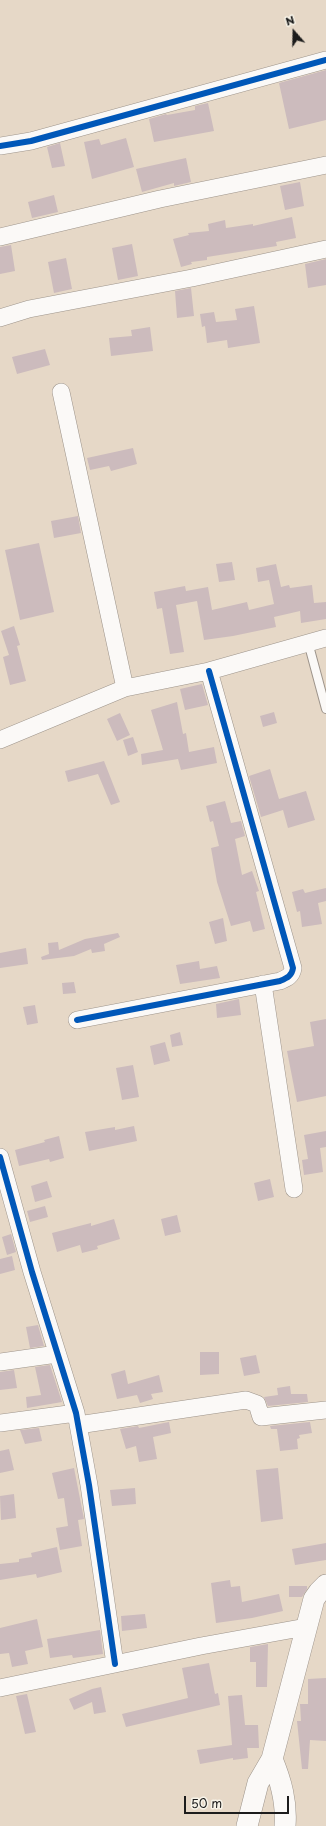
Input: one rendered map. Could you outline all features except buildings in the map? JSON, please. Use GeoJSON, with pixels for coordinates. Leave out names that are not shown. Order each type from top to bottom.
{"type":"FeatureCollection","features":[{"type":"Feature","properties":{"kind":"street"},"geometry":{"type":"LineString","coordinates":[[0,146],[39,139],[326,60]]}},
{"type":"Feature","properties":{"kind":"street"},"geometry":{"type":"LineString","coordinates":[[0,237],[160,199],[326,165]]}},
{"type":"Feature","properties":{"kind":"street"},"geometry":{"type":"LineString","coordinates":[[0,318],[29,309],[192,278],[326,249]]}},
{"type":"Feature","properties":{"kind":"street"},"geometry":{"type":"LineString","coordinates":[[61,392],[125,688]]}},
{"type":"Feature","properties":{"kind":"street"},"geometry":{"type":"LineString","coordinates":[[0,740],[125,688],[209,671],[326,638]]}},
{"type":"Feature","properties":{"kind":"street"},"geometry":{"type":"LineString","coordinates":[[77,1020],[263,984],[286,978],[293,972],[209,671]]}},
{"type":"Feature","properties":{"kind":"street"},"geometry":{"type":"LineString","coordinates":[[263,984],[294,1189]]}},
{"type":"Feature","properties":{"kind":"street"},"geometry":{"type":"LineString","coordinates":[[0,1157],[7,1204],[32,1272],[77,1419],[89,1485],[115,1664]]}},
{"type":"Feature","properties":{"kind":"street"},"geometry":{"type":"LineString","coordinates":[[0,1362],[57,1354]]}},
{"type":"Feature","properties":{"kind":"street"},"geometry":{"type":"LineString","coordinates":[[0,1423],[77,1419],[246,1400],[257,1404],[261,1417],[326,1410]]}},
{"type":"Feature","properties":{"kind":"street"},"geometry":{"type":"LineString","coordinates":[[247,1826],[258,1783],[272,1759],[314,1599],[326,1585]]}},
{"type":"Feature","properties":{"kind":"street"},"geometry":{"type":"LineString","coordinates":[[0,1688],[201,1646],[306,1627]]}},
{"type":"Feature","properties":{"kind":"street"},"geometry":{"type":"LineString","coordinates":[[272,1759],[282,1783],[286,1814],[285,1826]]}},
{"type":"Feature","properties":{"kind":"lane"},"geometry":{"type":"LineString","coordinates":[[308,642],[326,709]]}},
{"type":"Feature","properties":{"kind":"cycle path"},"geometry":{"type":"LineString","coordinates":[[0,146],[31,141],[326,60]]}},
{"type":"Feature","properties":{"kind":"cycle path"},"geometry":{"type":"LineString","coordinates":[[77,1020],[280,981],[292,973],[293,968],[209,671]]}},
{"type":"Feature","properties":{"kind":"cycle path"},"geometry":{"type":"LineString","coordinates":[[0,1157],[32,1272],[76,1413],[89,1485],[115,1664]]}}]}
